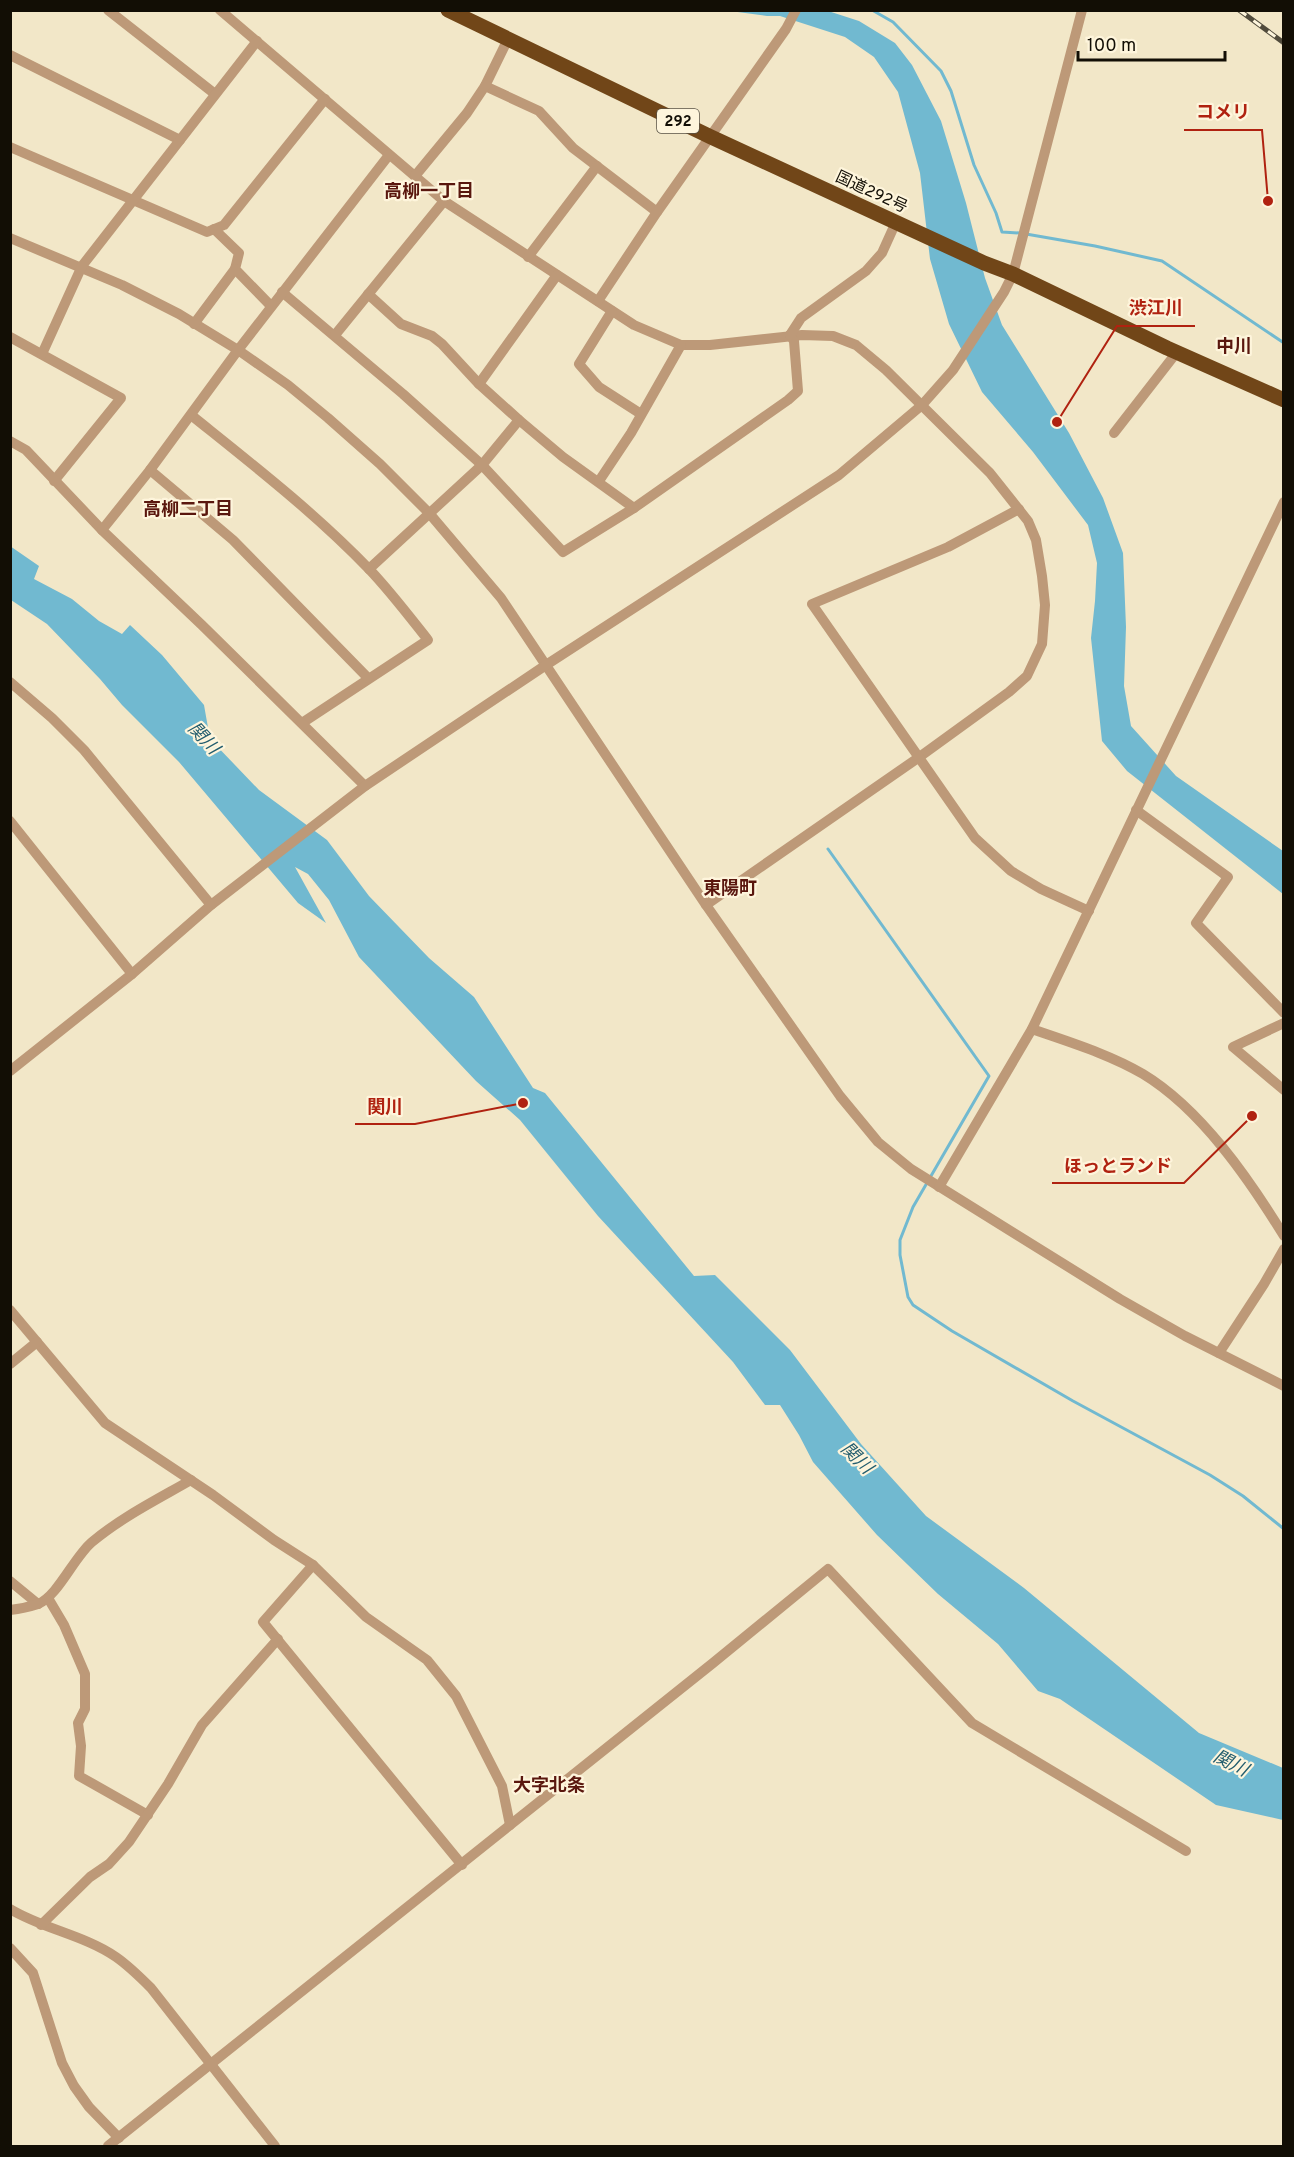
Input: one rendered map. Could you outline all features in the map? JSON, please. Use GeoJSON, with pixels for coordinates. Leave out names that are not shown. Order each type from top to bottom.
{"type":"FeatureCollection","features":[{"type":"Feature","properties":{"kind":"highway","name":"国道292号"},"geometry":{"type":"LineString","coordinates":[[448,10],[711,137],[1284,400]]}},
{"type":"Feature","properties":{"kind":"street"},"geometry":{"type":"LineString","coordinates":[[108,10],[215,94]]}},
{"type":"Feature","properties":{"kind":"street"},"geometry":{"type":"LineString","coordinates":[[220,10],[444,201],[634,325],[681,345],[711,345],[790,336],[833,336],[856,345],[886,370],[990,473],[1028,522],[1036,540],[1045,604],[1042,644],[1027,676],[918,758],[706,905]]}},
{"type":"Feature","properties":{"kind":"street"},"geometry":{"type":"LineString","coordinates":[[598,301],[657,212],[786,29],[796,10]]}},
{"type":"Feature","properties":{"kind":"street"},"geometry":{"type":"LineString","coordinates":[[10,1071],[132,974],[211,905],[361,789],[546,665],[839,475],[922,405],[953,370],[1004,292],[1013,274],[1082,10]]}},
{"type":"Feature","properties":{"kind":"street"},"geometry":{"type":"LineString","coordinates":[[415,176],[467,113],[485,86],[508,39]]}},
{"type":"Feature","properties":{"kind":"street"},"geometry":{"type":"LineString","coordinates":[[42,354],[82,266],[257,41]]}},
{"type":"Feature","properties":{"kind":"street"},"geometry":{"type":"LineString","coordinates":[[10,55],[180,140]]}},
{"type":"Feature","properties":{"kind":"street"},"geometry":{"type":"LineString","coordinates":[[485,86],[539,111],[573,148],[657,212]]}},
{"type":"Feature","properties":{"kind":"street"},"geometry":{"type":"LineString","coordinates":[[10,147],[207,232],[224,225],[325,99]]}},
{"type":"Feature","properties":{"kind":"street"},"geometry":{"type":"LineString","coordinates":[[102,530],[389,154]]}},
{"type":"Feature","properties":{"kind":"street"},"geometry":{"type":"LineString","coordinates":[[528,257],[597,166]]}},
{"type":"Feature","properties":{"kind":"street"},"geometry":{"type":"LineString","coordinates":[[335,335],[444,201]]}},
{"type":"Feature","properties":{"kind":"street"},"geometry":{"type":"LineString","coordinates":[[790,336],[801,318],[866,271],[903,225]]}},
{"type":"Feature","properties":{"kind":"street"},"geometry":{"type":"LineString","coordinates":[[194,324],[235,269],[239,253],[214,229]]}},
{"type":"Feature","properties":{"kind":"street"},"geometry":{"type":"LineString","coordinates":[[10,238],[82,266],[122,285],[238,350],[288,385],[328,418],[380,464],[429,513],[501,598],[706,905],[840,1096],[878,1142],[911,1169],[1119,1299],[1284,1386]]}},
{"type":"Feature","properties":{"kind":"street"},"geometry":{"type":"LineString","coordinates":[[235,269],[272,306]]}},
{"type":"Feature","properties":{"kind":"street"},"geometry":{"type":"LineString","coordinates":[[479,384],[557,275]]}},
{"type":"Feature","properties":{"kind":"street"},"geometry":{"type":"LineString","coordinates":[[282,292],[335,335],[482,465],[563,552],[634,508],[798,391],[794,341],[790,336]]}},
{"type":"Feature","properties":{"kind":"street"},"geometry":{"type":"LineString","coordinates":[[368,294],[401,324],[432,336],[442,344],[479,384],[519,420],[563,457],[634,508]]}},
{"type":"Feature","properties":{"kind":"street"},"geometry":{"type":"LineString","coordinates":[[612,311],[579,364],[599,387],[641,414]]}},
{"type":"Feature","properties":{"kind":"street"},"geometry":{"type":"LineString","coordinates":[[10,337],[121,398],[54,481]]}},
{"type":"Feature","properties":{"kind":"street"},"geometry":{"type":"LineString","coordinates":[[599,481],[681,345]]}},
{"type":"Feature","properties":{"kind":"street"},"geometry":{"type":"LineString","coordinates":[[1114,433],[1177,352]]}},
{"type":"Feature","properties":{"kind":"street"},"geometry":{"type":"LineString","coordinates":[[191,415],[319,520],[369,569],[428,640],[302,723]]}},
{"type":"Feature","properties":{"kind":"street"},"geometry":{"type":"LineString","coordinates":[[369,569],[482,465],[519,420]]}},
{"type":"Feature","properties":{"kind":"street"},"geometry":{"type":"LineString","coordinates":[[10,441],[26,450],[102,530],[302,723],[361,789]]}},
{"type":"Feature","properties":{"kind":"street"},"geometry":{"type":"LineString","coordinates":[[150,470],[233,540],[368,678]]}},
{"type":"Feature","properties":{"kind":"street"},"geometry":{"type":"LineString","coordinates":[[939,1187],[1032,1029],[1284,502]]}},
{"type":"Feature","properties":{"kind":"street"},"geometry":{"type":"LineString","coordinates":[[1019,509],[948,548],[812,604],[975,838],[1011,871],[1041,889],[1089,911]]}},
{"type":"Feature","properties":{"kind":"street"},"geometry":{"type":"LineString","coordinates":[[10,682],[52,718],[84,750],[211,905]]}},
{"type":"Feature","properties":{"kind":"street"},"geometry":{"type":"LineString","coordinates":[[1137,810],[1228,877],[1196,923],[1284,1013]]}},
{"type":"Feature","properties":{"kind":"street"},"geometry":{"type":"LineString","coordinates":[[10,821],[132,974]]}},
{"type":"Feature","properties":{"kind":"street"},"geometry":{"type":"LineString","coordinates":[[1284,1023],[1233,1047],[1284,1090]]}},
{"type":"Feature","properties":{"kind":"street"},"geometry":{"type":"LineString","coordinates":[[1032,1029],[1116,1059],[1145,1075],[1176,1099],[1205,1127],[1240,1169],[1284,1236]]}},
{"type":"Feature","properties":{"kind":"street"},"geometry":{"type":"LineString","coordinates":[[1219,1353],[1284,1249]]}},
{"type":"Feature","properties":{"kind":"street"},"geometry":{"type":"LineString","coordinates":[[10,1310],[105,1423],[313,1565],[366,1617],[427,1660],[456,1696],[502,1786],[510,1825]]}},
{"type":"Feature","properties":{"kind":"street"},"geometry":{"type":"LineString","coordinates":[[10,1364],[37,1342]]}},
{"type":"Feature","properties":{"kind":"street"},"geometry":{"type":"LineString","coordinates":[[10,1611],[43,1601],[77,1557],[92,1542],[124,1519],[191,1480]]}},
{"type":"Feature","properties":{"kind":"street"},"geometry":{"type":"LineString","coordinates":[[313,1565],[262,1622],[462,1865]]}},
{"type":"Feature","properties":{"kind":"street"},"geometry":{"type":"LineString","coordinates":[[108,2146],[462,1865],[828,1569],[972,1724],[1186,1851]]}},
{"type":"Feature","properties":{"kind":"street"},"geometry":{"type":"LineString","coordinates":[[10,1581],[43,1601],[63,1624],[85,1674],[85,1709],[78,1723],[81,1746],[79,1776],[148,1815]]}},
{"type":"Feature","properties":{"kind":"street"},"geometry":{"type":"LineString","coordinates":[[41,1925],[90,1876],[109,1864],[129,1842],[168,1785],[202,1725],[278,1639]]}},
{"type":"Feature","properties":{"kind":"street"},"geometry":{"type":"LineString","coordinates":[[10,1909],[41,1925],[115,1956],[136,1974],[151,1988],[274,2146]]}},
{"type":"Feature","properties":{"kind":"street"},"geometry":{"type":"LineString","coordinates":[[10,1948],[33,1973],[62,2063],[74,2086],[89,2107],[119,2138]]}},
{"type":"Feature","properties":{"kind":"water"},"geometry":{"type":"Polygon","coordinates":[[[825,10],[859,21],[895,43],[912,65],[941,121],[966,203],[985,278],[1002,325],[1069,433],[1103,498],[1123,553],[1126,627],[1124,686],[1131,726],[1176,776],[1283,851],[1283,894],[1127,771],[1102,741],[1091,638],[1097,563],[1088,525],[1033,452],[982,392],[949,324],[930,259],[920,173],[898,92],[874,57],[845,37],[780,16],[730,11],[825,10]]]}},
{"type":"Feature","properties":{"kind":"water"},"geometry":{"type":"Polygon","coordinates":[[[10,546],[39,566],[34,579],[72,599],[99,621],[122,634],[130,625],[162,655],[204,705],[210,739],[259,790],[327,840],[369,896],[429,958],[474,997],[533,1088],[545,1093],[694,1276],[715,1275],[790,1350],[861,1444],[926,1516],[1024,1588],[1199,1733],[1283,1768],[1283,1820],[1216,1805],[1060,1699],[1038,1691],[998,1644],[938,1594],[877,1535],[813,1462],[780,1405],[765,1405],[733,1362],[598,1216],[520,1120],[476,1081],[359,957],[329,900],[308,874],[295,867],[326,923],[298,903],[179,762],[47,624],[11,600],[10,546]]]}},
{"type":"Feature","properties":{"kind":"waterway"},"geometry":{"type":"LineString","coordinates":[[872,10],[893,22],[941,71],[951,91],[974,165],[1002,232],[1020,233]]}},
{"type":"Feature","properties":{"kind":"waterway"},"geometry":{"type":"LineString","coordinates":[[1026,234],[1162,261],[1284,343]]}},
{"type":"Feature","properties":{"kind":"waterway"},"geometry":{"type":"LineString","coordinates":[[828,849],[989,1076],[913,1207],[900,1240],[900,1255],[908,1297],[913,1305],[952,1331],[1073,1401],[1210,1475],[1243,1496],[1284,1529]]}},
{"type":"Feature","properties":{"kind":"railway"},"geometry":{"type":"LineString","coordinates":[[1239,10],[1284,43]]}},
{"type":"Feature","properties":{"kind":"place","name":"コメリ"},"geometry":{"type":"Point","coordinates":[1268,201]}},
{"type":"Feature","properties":{"kind":"place","name":"渋江川"},"geometry":{"type":"Point","coordinates":[1057,422]}},
{"type":"Feature","properties":{"kind":"place","name":"関川"},"geometry":{"type":"Point","coordinates":[523,1103]}},
{"type":"Feature","properties":{"kind":"place","name":"ほっとランド"},"geometry":{"type":"Point","coordinates":[1252,1116]}},
{"type":"Feature","properties":{"kind":"district","name":"高柳一丁目"},"geometry":{"type":"Point","coordinates":[429,191]}},
{"type":"Feature","properties":{"kind":"district","name":"中川"},"geometry":{"type":"Point","coordinates":[1234,346]}},
{"type":"Feature","properties":{"kind":"district","name":"高柳二丁目"},"geometry":{"type":"Point","coordinates":[188,509]}},
{"type":"Feature","properties":{"kind":"district","name":"東陽町"},"geometry":{"type":"Point","coordinates":[730,888]}},
{"type":"Feature","properties":{"kind":"district","name":"大字北条"},"geometry":{"type":"Point","coordinates":[549,1785]}}]}
